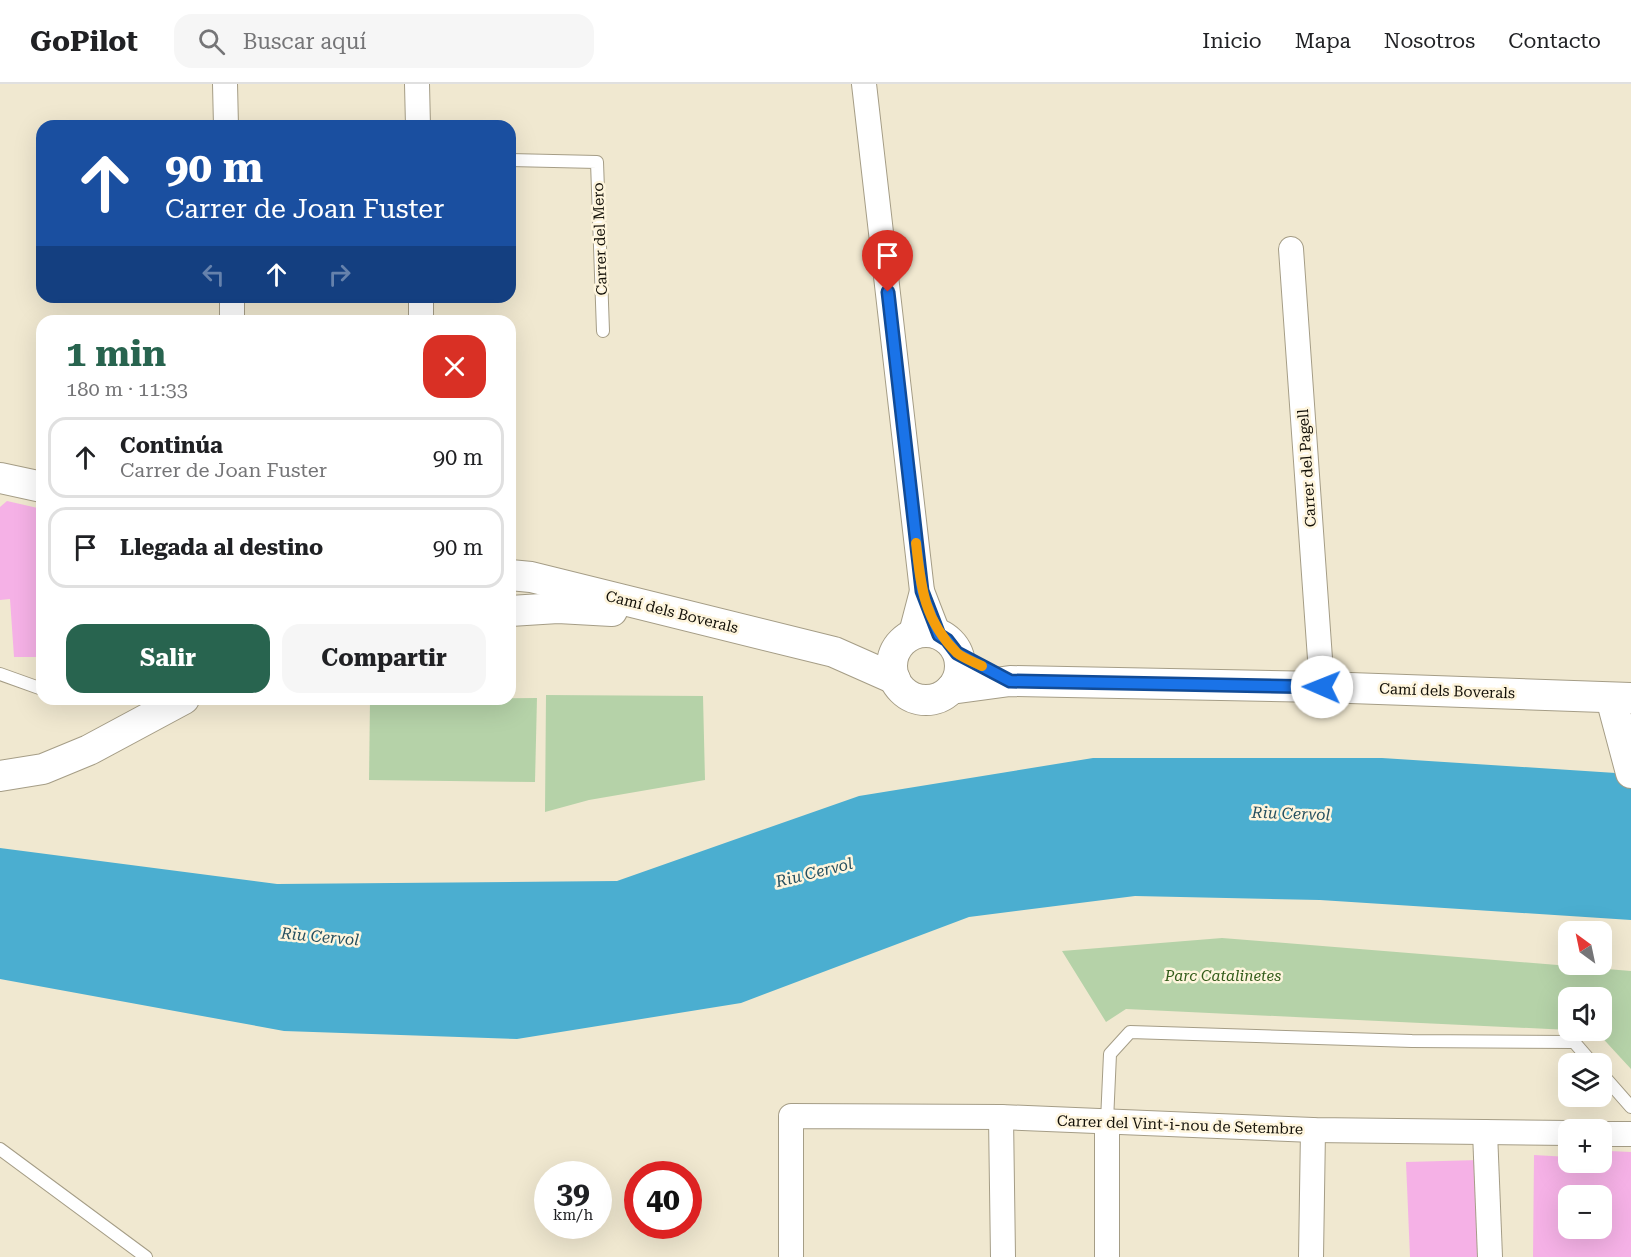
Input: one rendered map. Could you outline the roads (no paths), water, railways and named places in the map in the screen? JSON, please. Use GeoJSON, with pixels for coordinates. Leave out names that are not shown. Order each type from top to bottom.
{"type":"FeatureCollection","features":[{"type":"Feature","properties":{"kind":"street"},"geometry":{"type":"LineString","coordinates":[[225,84],[226,120]]}},
{"type":"Feature","properties":{"kind":"street"},"geometry":{"type":"LineString","coordinates":[[417,84],[418,120]]}},
{"type":"Feature","properties":{"kind":"street"},"geometry":{"type":"LineString","coordinates":[[864,84],[922,591],[960,672],[951,689],[934,699],[916,698],[900,687],[895,680],[893,661],[904,642],[922,591]]}},
{"type":"Feature","properties":{"kind":"street","name":"Carrer del Pagell"},"geometry":{"type":"LineString","coordinates":[[1291,249],[1322,687]]}},
{"type":"Feature","properties":{"kind":"street"},"geometry":{"type":"LineString","coordinates":[[0,478],[36,486]]}},
{"type":"Feature","properties":{"kind":"street","name":"Camí dels Boverals"},"geometry":{"type":"LineString","coordinates":[[516,576],[531,577],[834,652],[895,680]]}},
{"type":"Feature","properties":{"kind":"street"},"geometry":{"type":"LineString","coordinates":[[516,611],[558,608],[681,614]]}},
{"type":"Feature","properties":{"kind":"street"},"geometry":{"type":"LineString","coordinates":[[904,642],[919,633],[948,644]]}},
{"type":"Feature","properties":{"kind":"street","name":"Camí dels Boverals"},"geometry":{"type":"LineString","coordinates":[[834,652],[904,642]]}},
{"type":"Feature","properties":{"kind":"street","name":"Camí dels Boverals"},"geometry":{"type":"LineString","coordinates":[[948,644],[1010,681]]}},
{"type":"Feature","properties":{"kind":"street","name":"Camí dels Boverals"},"geometry":{"type":"LineString","coordinates":[[951,689],[1010,681],[1322,687],[1621,698]]}},
{"type":"Feature","properties":{"kind":"street"},"geometry":{"type":"LineString","coordinates":[[1621,698],[1620,732],[1631,773]]}},
{"type":"Feature","properties":{"kind":"street"},"geometry":{"type":"LineString","coordinates":[[0,776],[43,769],[89,750],[173,705]]}},
{"type":"Feature","properties":{"kind":"street"},"geometry":{"type":"LineString","coordinates":[[0,793],[24,788],[57,773],[128,729]]}},
{"type":"Feature","properties":{"kind":"street","name":"Carrer del Vint-i-nou de Setembre"},"geometry":{"type":"LineString","coordinates":[[791,1257],[791,1116],[1001,1117],[1313,1130],[1558,1133]]}},
{"type":"Feature","properties":{"kind":"street"},"geometry":{"type":"LineString","coordinates":[[1001,1117],[1003,1257]]}},
{"type":"Feature","properties":{"kind":"street"},"geometry":{"type":"LineString","coordinates":[[1107,1121],[1107,1257]]}},
{"type":"Feature","properties":{"kind":"street"},"geometry":{"type":"LineString","coordinates":[[1311,1257],[1313,1130]]}},
{"type":"Feature","properties":{"kind":"street"},"geometry":{"type":"LineString","coordinates":[[1485,1132],[1490,1257]]}},
{"type":"Feature","properties":{"kind":"street"},"geometry":{"type":"LineString","coordinates":[[1612,1134],[1631,1134]]}},
{"type":"Feature","properties":{"kind":"lane","name":"Carrer del Mero"},"geometry":{"type":"LineString","coordinates":[[516,160],[597,162],[603,331]]}},
{"type":"Feature","properties":{"kind":"lane"},"geometry":{"type":"LineString","coordinates":[[0,674],[36,688]]}},
{"type":"Feature","properties":{"kind":"lane"},"geometry":{"type":"LineString","coordinates":[[1107,1121],[1110,1054],[1130,1032],[1412,1041],[1574,1042],[1584,1053]]}},
{"type":"Feature","properties":{"kind":"lane"},"geometry":{"type":"LineString","coordinates":[[1612,1085],[1631,1107]]}},
{"type":"Feature","properties":{"kind":"lane"},"geometry":{"type":"LineString","coordinates":[[0,1149],[146,1257]]}},
{"type":"Feature","properties":{"kind":"water","name":"Riu Cervol"},"geometry":{"type":"Polygon","coordinates":[[[1093,758],[1382,758],[1631,774],[1631,920],[1320,900],[1135,896],[969,917],[741,1003],[517,1039],[284,1031],[0,979],[0,848],[277,884],[617,881],[859,796],[1093,758]]]}},
{"type":"Feature","properties":{"kind":"park label","name":"Parc Catalinetes"},"geometry":{"type":"Point","coordinates":[1223,976]}}]}
